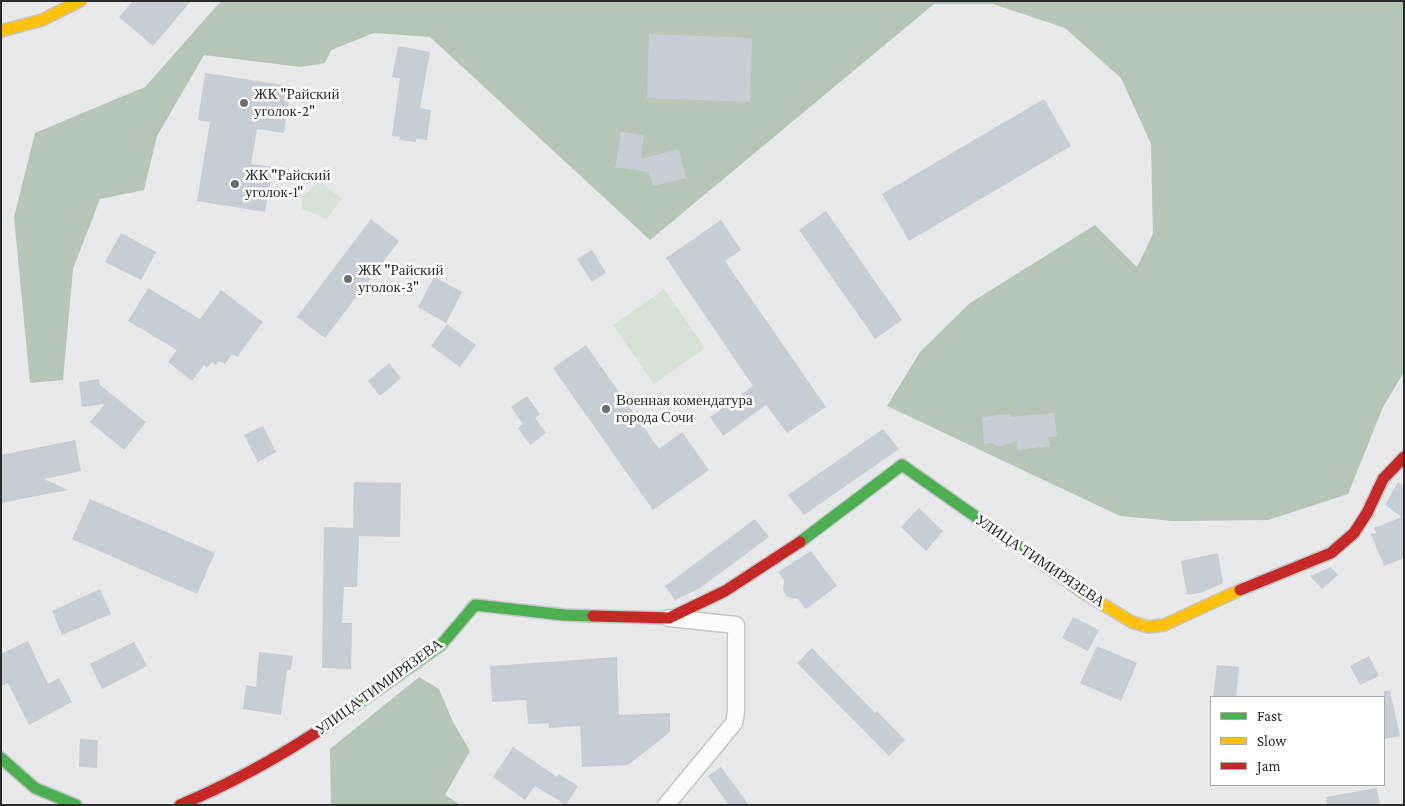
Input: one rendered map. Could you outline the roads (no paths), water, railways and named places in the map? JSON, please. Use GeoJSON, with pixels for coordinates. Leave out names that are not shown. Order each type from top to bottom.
{"type":"FeatureCollection","features":[{"type":"Feature","properties":{"kind":"street"},"geometry":{"type":"LineString","coordinates":[[1,32],[43,20],[67,10],[80,1]]}},
{"type":"Feature","properties":{"kind":"street","name":"УЛИЦА ТИМИРЯЗЕВА"},"geometry":{"type":"LineString","coordinates":[[668,618],[725,591],[799,543],[902,465],[1084,593],[1132,622],[1148,627],[1164,625],[1216,600],[1330,553],[1354,533],[1367,513],[1382,479],[1404,458]]}},
{"type":"Feature","properties":{"kind":"street","name":"УЛИЦА ТИМИРЯЗЕВА"},"geometry":{"type":"LineString","coordinates":[[180,805],[208,794],[320,731],[441,645],[475,605],[564,615],[668,618],[736,625],[736,702],[734,724],[666,805]]}},
{"type":"Feature","properties":{"kind":"street"},"geometry":{"type":"LineString","coordinates":[[1,758],[36,788],[76,805]]}},
{"type":"Feature","properties":{"kind":"place","name":"ЖК \"Райский уголок-2\""},"geometry":{"type":"Point","coordinates":[244,103]}},
{"type":"Feature","properties":{"kind":"place","name":"ЖК \"Райский уголок-1\""},"geometry":{"type":"Point","coordinates":[235,184]}},
{"type":"Feature","properties":{"kind":"place","name":"ЖК \"Райский уголок-3\""},"geometry":{"type":"Point","coordinates":[348,279]}},
{"type":"Feature","properties":{"kind":"place","name":"Военная комендатура города Сочи"},"geometry":{"type":"Point","coordinates":[606,409]}}]}
